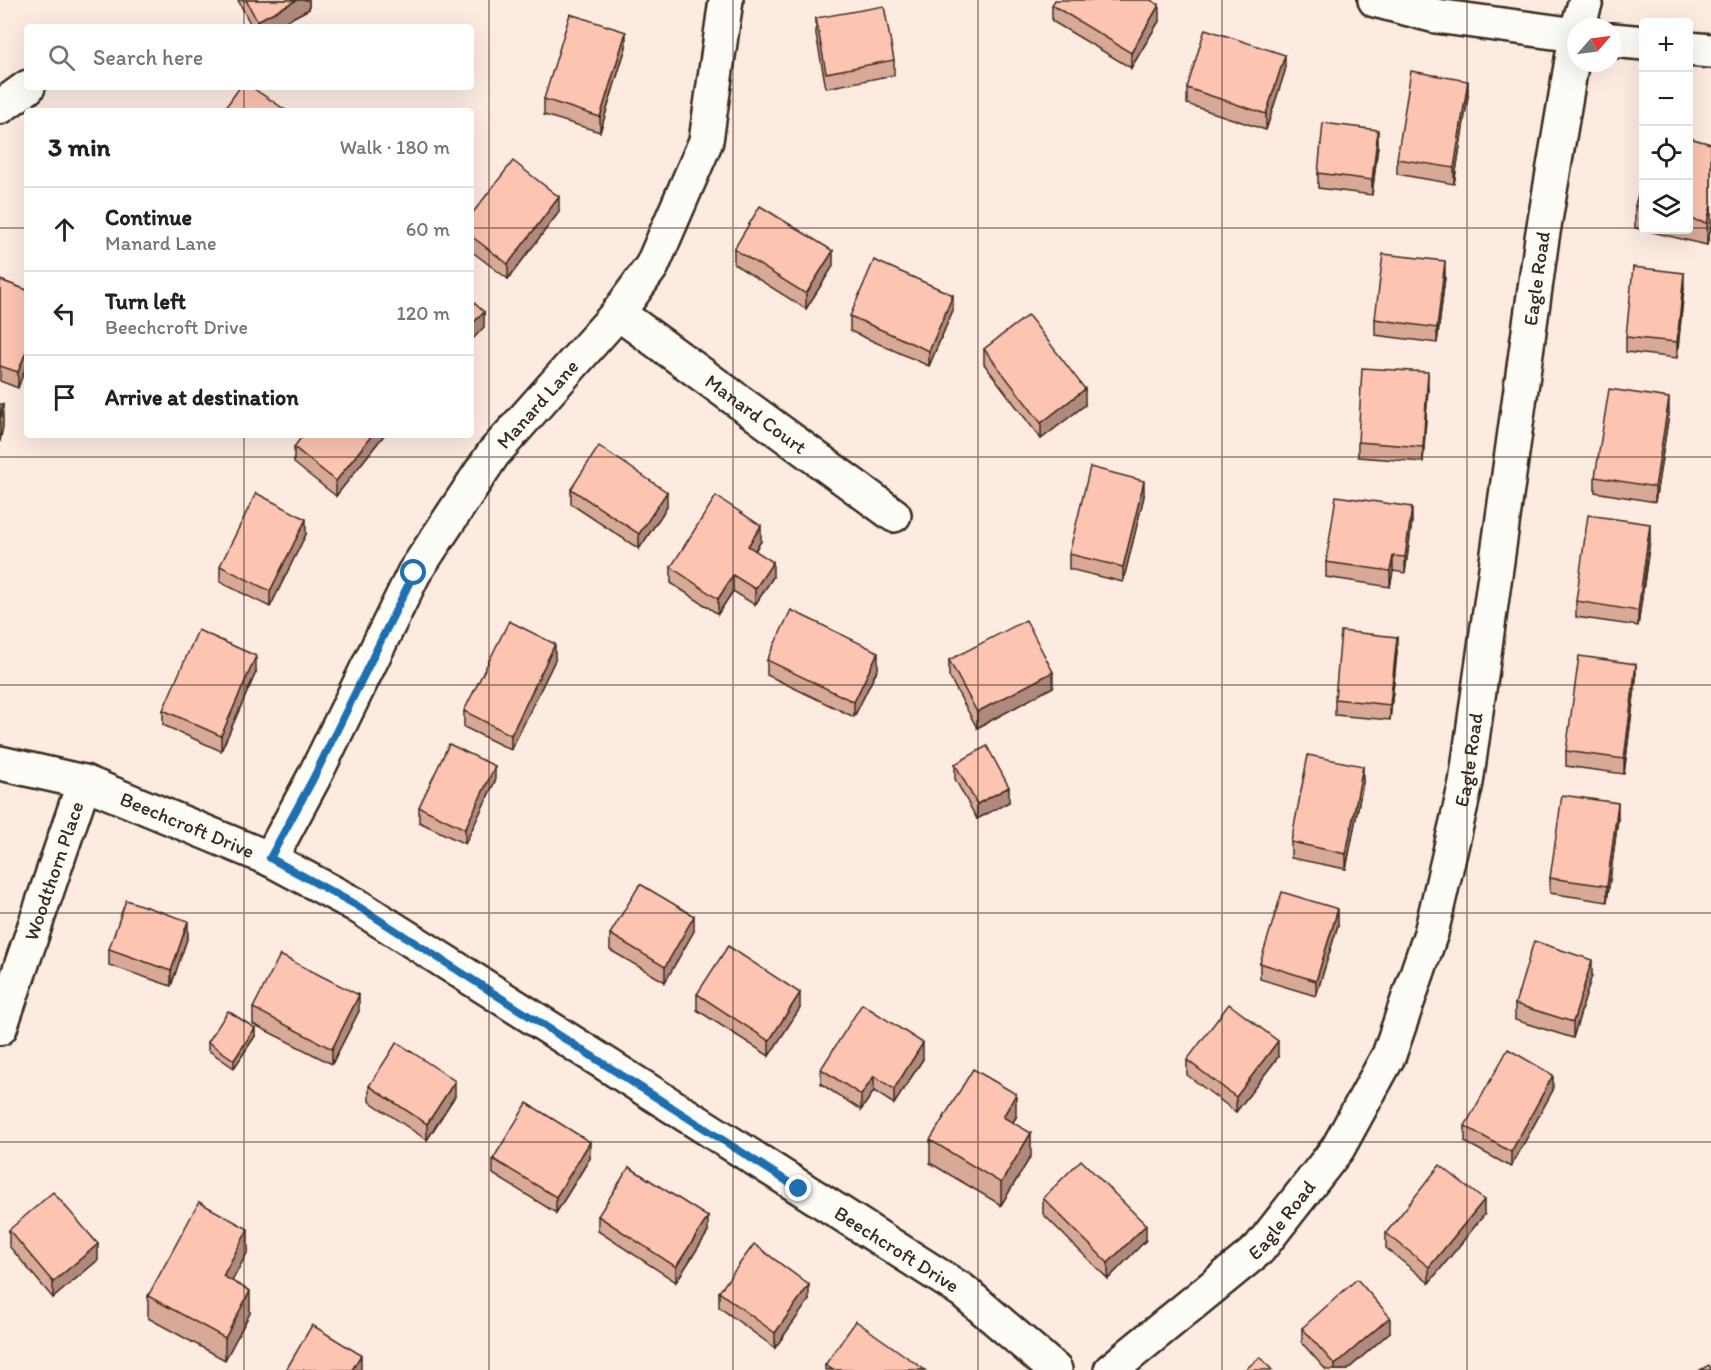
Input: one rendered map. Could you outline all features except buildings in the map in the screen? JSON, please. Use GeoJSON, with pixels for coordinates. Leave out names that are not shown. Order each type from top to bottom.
{"type":"FeatureCollection","features":[{"type":"Feature","properties":{"kind":"street","name":"Manard Lane"},"geometry":{"type":"LineString","coordinates":[[270,858],[313,779],[414,573],[493,454],[618,313],[652,266],[706,141],[726,0]]}},
{"type":"Feature","properties":{"kind":"street"},"geometry":{"type":"LineString","coordinates":[[1375,0],[1436,15],[1567,34]]}},
{"type":"Feature","properties":{"kind":"street"},"geometry":{"type":"LineString","coordinates":[[1581,18],[1586,0]]}},
{"type":"Feature","properties":{"kind":"street"},"geometry":{"type":"LineString","coordinates":[[1621,41],[1639,43]]}},
{"type":"Feature","properties":{"kind":"street"},"geometry":{"type":"LineString","coordinates":[[1693,49],[1711,51]]}},
{"type":"Feature","properties":{"kind":"street","name":"Eagle Road"},"geometry":{"type":"LineString","coordinates":[[1111,1370],[1259,1250],[1338,1148],[1389,1055],[1431,933],[1466,783],[1542,238],[1570,72]]}},
{"type":"Feature","properties":{"kind":"street"},"geometry":{"type":"LineString","coordinates":[[0,107],[24,90]]}},
{"type":"Feature","properties":{"kind":"street","name":"Manard Court"},"geometry":{"type":"LineString","coordinates":[[618,313],[894,516]]}},
{"type":"Feature","properties":{"kind":"street","name":"Beechcroft Drive"},"geometry":{"type":"LineString","coordinates":[[0,763],[84,782],[270,858],[356,905],[963,1291],[1055,1370]]}},
{"type":"Feature","properties":{"kind":"street","name":"Woodthorn Place"},"geometry":{"type":"LineString","coordinates":[[0,1028],[84,782]]}},
{"type":"Feature","properties":{"kind":"route"},"geometry":{"type":"LineString","coordinates":[[414,573],[313,779],[270,858],[356,905],[799,1189]]}}]}
